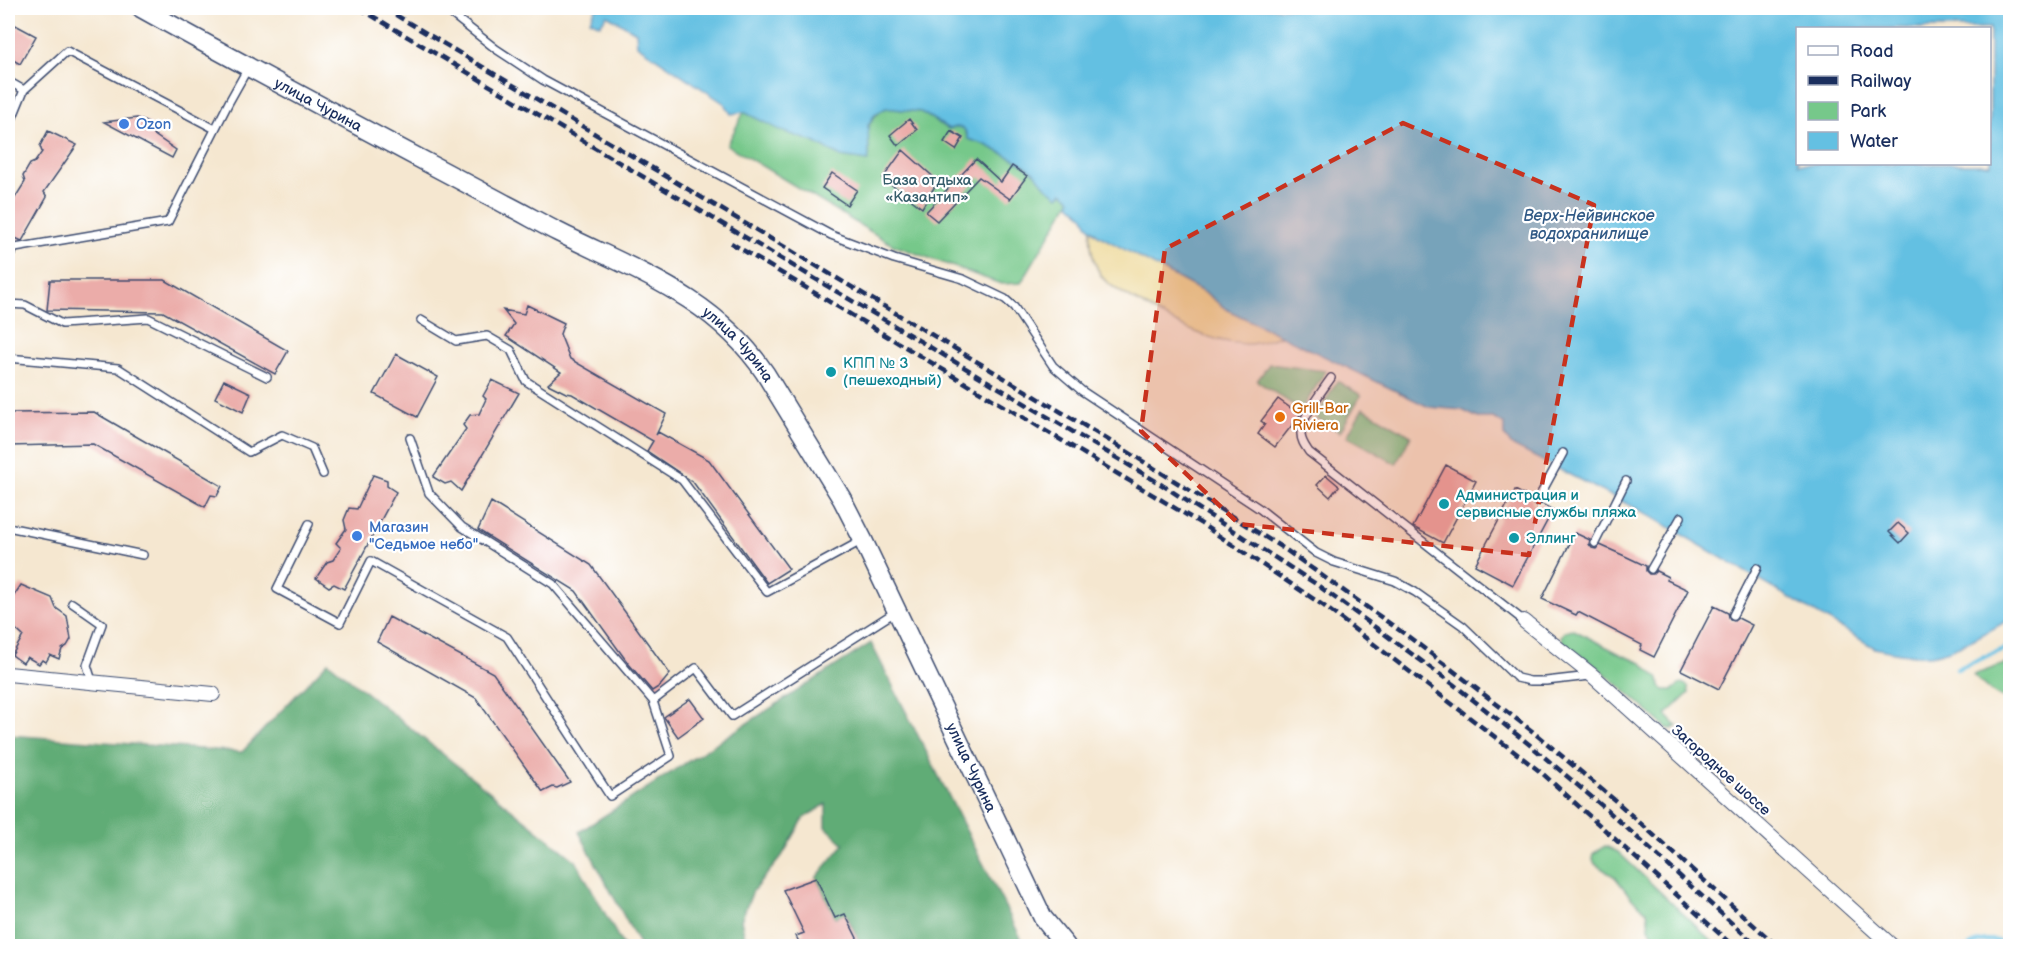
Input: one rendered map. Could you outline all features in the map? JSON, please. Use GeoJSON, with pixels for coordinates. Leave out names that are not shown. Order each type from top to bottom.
{"type":"FeatureCollection","features":[{"type":"Feature","properties":{"kind":"street","name":"улица Чурина"},"geometry":{"type":"LineString","coordinates":[[141,8],[248,68],[558,232],[644,272],[691,299],[712,315],[745,347],[765,373],[842,499],[1043,918],[1066,946]]}},
{"type":"Feature","properties":{"kind":"street","name":"Загородное шоссе"},"geometry":{"type":"LineString","coordinates":[[1524,621],[1593,676],[1892,946]]}},
{"type":"Feature","properties":{"kind":"street"},"geometry":{"type":"LineString","coordinates":[[8,674],[213,694]]}},
{"type":"Feature","properties":{"kind":"lane"},"geometry":{"type":"LineString","coordinates":[[444,8],[496,49],[543,80],[831,235],[894,259],[963,279],[1005,299],[1014,307],[1053,366],[1082,391],[1260,509],[1316,553],[1342,565],[1395,581],[1415,592],[1463,626],[1517,678],[1546,681],[1593,676]]}},
{"type":"Feature","properties":{"kind":"lane"},"geometry":{"type":"LineString","coordinates":[[10,124],[24,90],[67,51],[215,129]]}},
{"type":"Feature","properties":{"kind":"lane"},"geometry":{"type":"LineString","coordinates":[[8,243],[15,248],[168,222],[248,68]]}},
{"type":"Feature","properties":{"kind":"lane"},"geometry":{"type":"LineString","coordinates":[[8,81],[24,90]]}},
{"type":"Feature","properties":{"kind":"lane"},"geometry":{"type":"LineString","coordinates":[[8,258],[15,248]]}},
{"type":"Feature","properties":{"kind":"lane"},"geometry":{"type":"LineString","coordinates":[[8,304],[25,305],[62,324],[148,318],[267,377]]}},
{"type":"Feature","properties":{"kind":"lane"},"geometry":{"type":"LineString","coordinates":[[421,320],[456,341],[487,336],[511,350],[526,381],[682,480],[767,592],[863,540]]}},
{"type":"Feature","properties":{"kind":"lane"},"geometry":{"type":"LineString","coordinates":[[8,358],[118,368],[249,452],[282,435],[312,448],[323,474]]}},
{"type":"Feature","properties":{"kind":"lane"},"geometry":{"type":"LineString","coordinates":[[1330,378],[1302,428],[1303,443],[1309,452],[1524,621]]}},
{"type":"Feature","properties":{"kind":"lane"},"geometry":{"type":"LineString","coordinates":[[309,524],[277,589],[340,623],[371,561],[507,637],[610,796],[671,756],[653,701],[553,584],[462,527],[429,493],[410,438]]}},
{"type":"Feature","properties":{"kind":"lane"},"geometry":{"type":"LineString","coordinates":[[1537,501],[1563,453]]}},
{"type":"Feature","properties":{"kind":"lane"},"geometry":{"type":"LineString","coordinates":[[1595,543],[1626,480]]}},
{"type":"Feature","properties":{"kind":"lane"},"geometry":{"type":"LineString","coordinates":[[1651,569],[1681,517]]}},
{"type":"Feature","properties":{"kind":"lane"},"geometry":{"type":"LineString","coordinates":[[8,527],[143,555]]}},
{"type":"Feature","properties":{"kind":"lane"},"geometry":{"type":"LineString","coordinates":[[1733,615],[1757,568]]}},
{"type":"Feature","properties":{"kind":"lane"},"geometry":{"type":"LineString","coordinates":[[72,603],[102,624],[87,665],[92,681]]}},
{"type":"Feature","properties":{"kind":"lane"},"geometry":{"type":"LineString","coordinates":[[653,701],[696,668],[732,716],[897,611]]}},
{"type":"Feature","properties":{"kind":"highlighted area"},"geometry":{"type":"Polygon","coordinates":[[[1403,123],[1594,205],[1529,555],[1239,524],[1141,431],[1165,249],[1403,123]]]}},
{"type":"Feature","properties":{"kind":"green space","name":"База отдыха «Казантип»"},"geometry":{"type":"Polygon","coordinates":[[[886,108],[921,112],[948,129],[958,126],[964,128],[968,139],[1020,162],[1033,171],[1046,187],[1059,196],[1063,192],[1071,199],[1021,283],[1001,284],[893,245],[727,145],[744,112],[782,131],[814,142],[841,157],[867,161],[869,157],[868,129],[873,118],[886,108]]]}},
{"type":"Feature","properties":{"kind":"green space"},"geometry":{"type":"Polygon","coordinates":[[[1269,364],[1326,371],[1301,410],[1257,381],[1269,364]]]}},
{"type":"Feature","properties":{"kind":"green space"},"geometry":{"type":"Polygon","coordinates":[[[1337,381],[1361,395],[1340,432],[1316,418],[1337,381]]]}},
{"type":"Feature","properties":{"kind":"green space"},"geometry":{"type":"Polygon","coordinates":[[[1363,408],[1411,436],[1396,464],[1347,436],[1363,408]]]}},
{"type":"Feature","properties":{"kind":"green space"},"geometry":{"type":"Polygon","coordinates":[[[1572,629],[1642,663],[1659,679],[1660,687],[1664,690],[1672,690],[1682,683],[1688,686],[1689,693],[1666,715],[1677,726],[1672,729],[1667,728],[1599,668],[1562,641],[1561,636],[1565,631],[1572,629]]]}},
{"type":"Feature","properties":{"kind":"green space"},"geometry":{"type":"Polygon","coordinates":[[[871,643],[1025,946],[861,946],[846,914],[835,918],[816,878],[844,844],[826,827],[826,804],[804,818],[782,856],[753,891],[741,920],[747,946],[640,946],[579,832],[871,643]]]}},
{"type":"Feature","properties":{"kind":"green space"},"geometry":{"type":"Polygon","coordinates":[[[328,662],[576,861],[623,946],[8,946],[8,735],[242,752],[328,662]]]}},
{"type":"Feature","properties":{"kind":"green space"},"geometry":{"type":"Polygon","coordinates":[[[2010,662],[2010,700],[1995,694],[1973,675],[2010,662]]]}},
{"type":"Feature","properties":{"kind":"green space"},"geometry":{"type":"Polygon","coordinates":[[[1605,846],[1618,852],[1717,946],[1666,946],[1653,935],[1649,927],[1647,911],[1633,900],[1615,877],[1595,864],[1594,853],[1605,846]]]}},
{"type":"Feature","properties":{"kind":"sand"},"geometry":{"type":"Polygon","coordinates":[[[1091,229],[1098,235],[1207,294],[1226,309],[1281,336],[1254,344],[1230,342],[1202,335],[1161,315],[1118,290],[1102,277],[1092,254],[1091,229]]]}},
{"type":"Feature","properties":{"kind":"water","name":"Верх-Нейвинское водохранилище"},"geometry":{"type":"Polygon","coordinates":[[[596,8],[2010,8],[2010,619],[1970,641],[1937,654],[1914,655],[1875,648],[1647,514],[1511,445],[1504,435],[1504,424],[1493,418],[1478,418],[1462,410],[1429,407],[1226,309],[1207,294],[1098,235],[1087,224],[1084,216],[1069,203],[1071,199],[1063,192],[1059,196],[1020,162],[968,139],[962,128],[949,129],[921,112],[886,108],[875,114],[868,125],[868,161],[841,157],[814,142],[782,131],[744,112],[731,114],[725,104],[637,45],[636,32],[607,15],[600,25],[590,20],[596,8]]]}},
{"type":"Feature","properties":{"kind":"building"},"geometry":{"type":"Polygon","coordinates":[[[8,21],[36,36],[20,64],[8,57],[8,21]]]}},
{"type":"Feature","properties":{"kind":"building"},"geometry":{"type":"Polygon","coordinates":[[[137,118],[150,124],[153,134],[176,150],[172,158],[104,122],[137,118]]]}},
{"type":"Feature","properties":{"kind":"building"},"geometry":{"type":"Polygon","coordinates":[[[909,119],[917,130],[898,146],[890,135],[909,119]]]}},
{"type":"Feature","properties":{"kind":"building"},"geometry":{"type":"Polygon","coordinates":[[[48,131],[77,145],[44,192],[47,197],[22,241],[8,235],[8,209],[25,182],[23,176],[30,164],[35,162],[42,152],[40,146],[48,131]]]}},
{"type":"Feature","properties":{"kind":"building"},"geometry":{"type":"Polygon","coordinates":[[[951,131],[963,138],[956,150],[944,142],[951,131]]]}},
{"type":"Feature","properties":{"kind":"building"},"geometry":{"type":"Polygon","coordinates":[[[903,150],[938,181],[922,208],[883,178],[903,150]]]}},
{"type":"Feature","properties":{"kind":"building"},"geometry":{"type":"Polygon","coordinates":[[[976,159],[1001,182],[1012,166],[1027,176],[1010,199],[979,177],[937,221],[926,212],[976,159]]]}},
{"type":"Feature","properties":{"kind":"building"},"geometry":{"type":"Polygon","coordinates":[[[832,173],[857,190],[847,205],[822,188],[832,173]]]}},
{"type":"Feature","properties":{"kind":"building"},"geometry":{"type":"Polygon","coordinates":[[[50,280],[165,280],[288,351],[275,374],[163,312],[47,310],[50,280]]]}},
{"type":"Feature","properties":{"kind":"building"},"geometry":{"type":"Polygon","coordinates":[[[527,305],[564,323],[560,334],[570,359],[666,414],[656,435],[658,432],[709,460],[789,569],[767,583],[693,482],[647,451],[653,441],[572,394],[548,384],[561,372],[506,336],[514,324],[503,310],[524,314],[527,305]]]}},
{"type":"Feature","properties":{"kind":"building"},"geometry":{"type":"Polygon","coordinates":[[[396,354],[438,377],[417,417],[374,394],[396,354]]]}},
{"type":"Feature","properties":{"kind":"building"},"geometry":{"type":"Polygon","coordinates":[[[224,380],[251,393],[243,412],[215,398],[224,380]]]}},
{"type":"Feature","properties":{"kind":"building"},"geometry":{"type":"Polygon","coordinates":[[[492,380],[519,393],[461,491],[451,482],[445,484],[433,477],[466,429],[463,425],[470,415],[479,414],[486,399],[483,396],[492,380]]]}},
{"type":"Feature","properties":{"kind":"building"},"geometry":{"type":"Polygon","coordinates":[[[1278,399],[1300,415],[1275,447],[1258,434],[1265,424],[1261,421],[1278,399]]]}},
{"type":"Feature","properties":{"kind":"building"},"geometry":{"type":"Polygon","coordinates":[[[94,412],[222,486],[217,496],[211,495],[205,507],[93,444],[8,446],[8,413],[94,412]]]}},
{"type":"Feature","properties":{"kind":"building","name":"Администрация и сервисные службы пляжа"},"geometry":{"type":"Polygon","coordinates":[[[1446,465],[1476,481],[1443,543],[1413,527],[1446,465]]]}},
{"type":"Feature","properties":{"kind":"building","name":"Магазин \"Седьмое небо\""},"geometry":{"type":"Polygon","coordinates":[[[373,475],[387,480],[387,486],[396,492],[344,589],[334,584],[329,587],[316,578],[341,548],[336,543],[346,529],[344,520],[349,508],[357,509],[373,475]]]}},
{"type":"Feature","properties":{"kind":"building"},"geometry":{"type":"Polygon","coordinates":[[[1326,475],[1339,486],[1330,497],[1317,485],[1326,475]]]}},
{"type":"Feature","properties":{"kind":"building","name":"Эллинг"},"geometry":{"type":"Polygon","coordinates":[[[1515,490],[1532,499],[1535,506],[1542,504],[1553,510],[1513,585],[1475,565],[1515,490]]]}},
{"type":"Feature","properties":{"kind":"building"},"geometry":{"type":"Polygon","coordinates":[[[491,502],[591,565],[670,674],[660,686],[652,691],[628,663],[576,591],[478,530],[491,502]]]}},
{"type":"Feature","properties":{"kind":"building"},"geometry":{"type":"Polygon","coordinates":[[[1898,523],[1909,533],[1900,543],[1889,532],[1898,523]]]}},
{"type":"Feature","properties":{"kind":"building"},"geometry":{"type":"Polygon","coordinates":[[[1575,533],[1590,540],[1589,544],[1592,548],[1596,549],[1600,545],[1646,566],[1649,574],[1656,571],[1668,577],[1667,580],[1688,590],[1654,657],[1640,650],[1642,645],[1578,612],[1576,615],[1542,599],[1575,533]]]}},
{"type":"Feature","properties":{"kind":"building"},"geometry":{"type":"Polygon","coordinates":[[[21,585],[52,598],[56,608],[67,616],[71,639],[62,649],[59,659],[50,655],[46,662],[42,660],[39,664],[27,657],[23,663],[12,655],[23,636],[8,622],[8,595],[13,597],[21,585]]]}},
{"type":"Feature","properties":{"kind":"building"},"geometry":{"type":"Polygon","coordinates":[[[1714,606],[1728,613],[1730,620],[1734,621],[1738,618],[1752,625],[1719,689],[1681,670],[1714,606]]]}},
{"type":"Feature","properties":{"kind":"building"},"geometry":{"type":"Polygon","coordinates":[[[389,617],[493,673],[570,782],[543,792],[476,698],[377,642],[389,617]]]}},
{"type":"Feature","properties":{"kind":"building"},"geometry":{"type":"Polygon","coordinates":[[[690,699],[704,718],[678,737],[664,717],[690,699]]]}},
{"type":"Feature","properties":{"kind":"building"},"geometry":{"type":"Polygon","coordinates":[[[816,878],[835,918],[845,914],[861,946],[801,946],[796,936],[804,933],[783,890],[816,878]]]}},
{"type":"Feature","properties":{"kind":"waterway"},"geometry":{"type":"LineString","coordinates":[[1957,669],[2010,646]]}},
{"type":"Feature","properties":{"kind":"waterway"},"geometry":{"type":"LineString","coordinates":[[1970,946],[1986,940],[2010,942]]}},
{"type":"Feature","properties":{"kind":"railway"},"geometry":{"type":"LineString","coordinates":[[359,8],[1159,483],[1316,584],[1453,684],[1530,745],[1607,810],[1757,946]]}},
{"type":"Feature","properties":{"kind":"railway"},"geometry":{"type":"LineString","coordinates":[[384,8],[1115,444],[1286,550],[1409,637],[1532,731],[1618,803],[1777,946]]}},
{"type":"Feature","properties":{"kind":"railway"},"geometry":{"type":"LineString","coordinates":[[731,243],[1200,523],[1324,606],[1542,773],[1733,946]]}},
{"type":"Feature","properties":{"kind":"place","name":"Ozon"},"geometry":{"type":"Point","coordinates":[124,124]}},
{"type":"Feature","properties":{"kind":"place","name":"КПП № 3 (пешеходный)"},"geometry":{"type":"Point","coordinates":[831,372]}},
{"type":"Feature","properties":{"kind":"place","name":"Grill-Bar Riviera"},"geometry":{"type":"Point","coordinates":[1280,417]}},
{"type":"Feature","properties":{"kind":"place","name":"Администрация и сервисные службы пляжа"},"geometry":{"type":"Point","coordinates":[1444,504]}},
{"type":"Feature","properties":{"kind":"place","name":"Магазин \"Седьмое небо\""},"geometry":{"type":"Point","coordinates":[357,536]}},
{"type":"Feature","properties":{"kind":"place","name":"Эллинг"},"geometry":{"type":"Point","coordinates":[1514,538]}}]}
